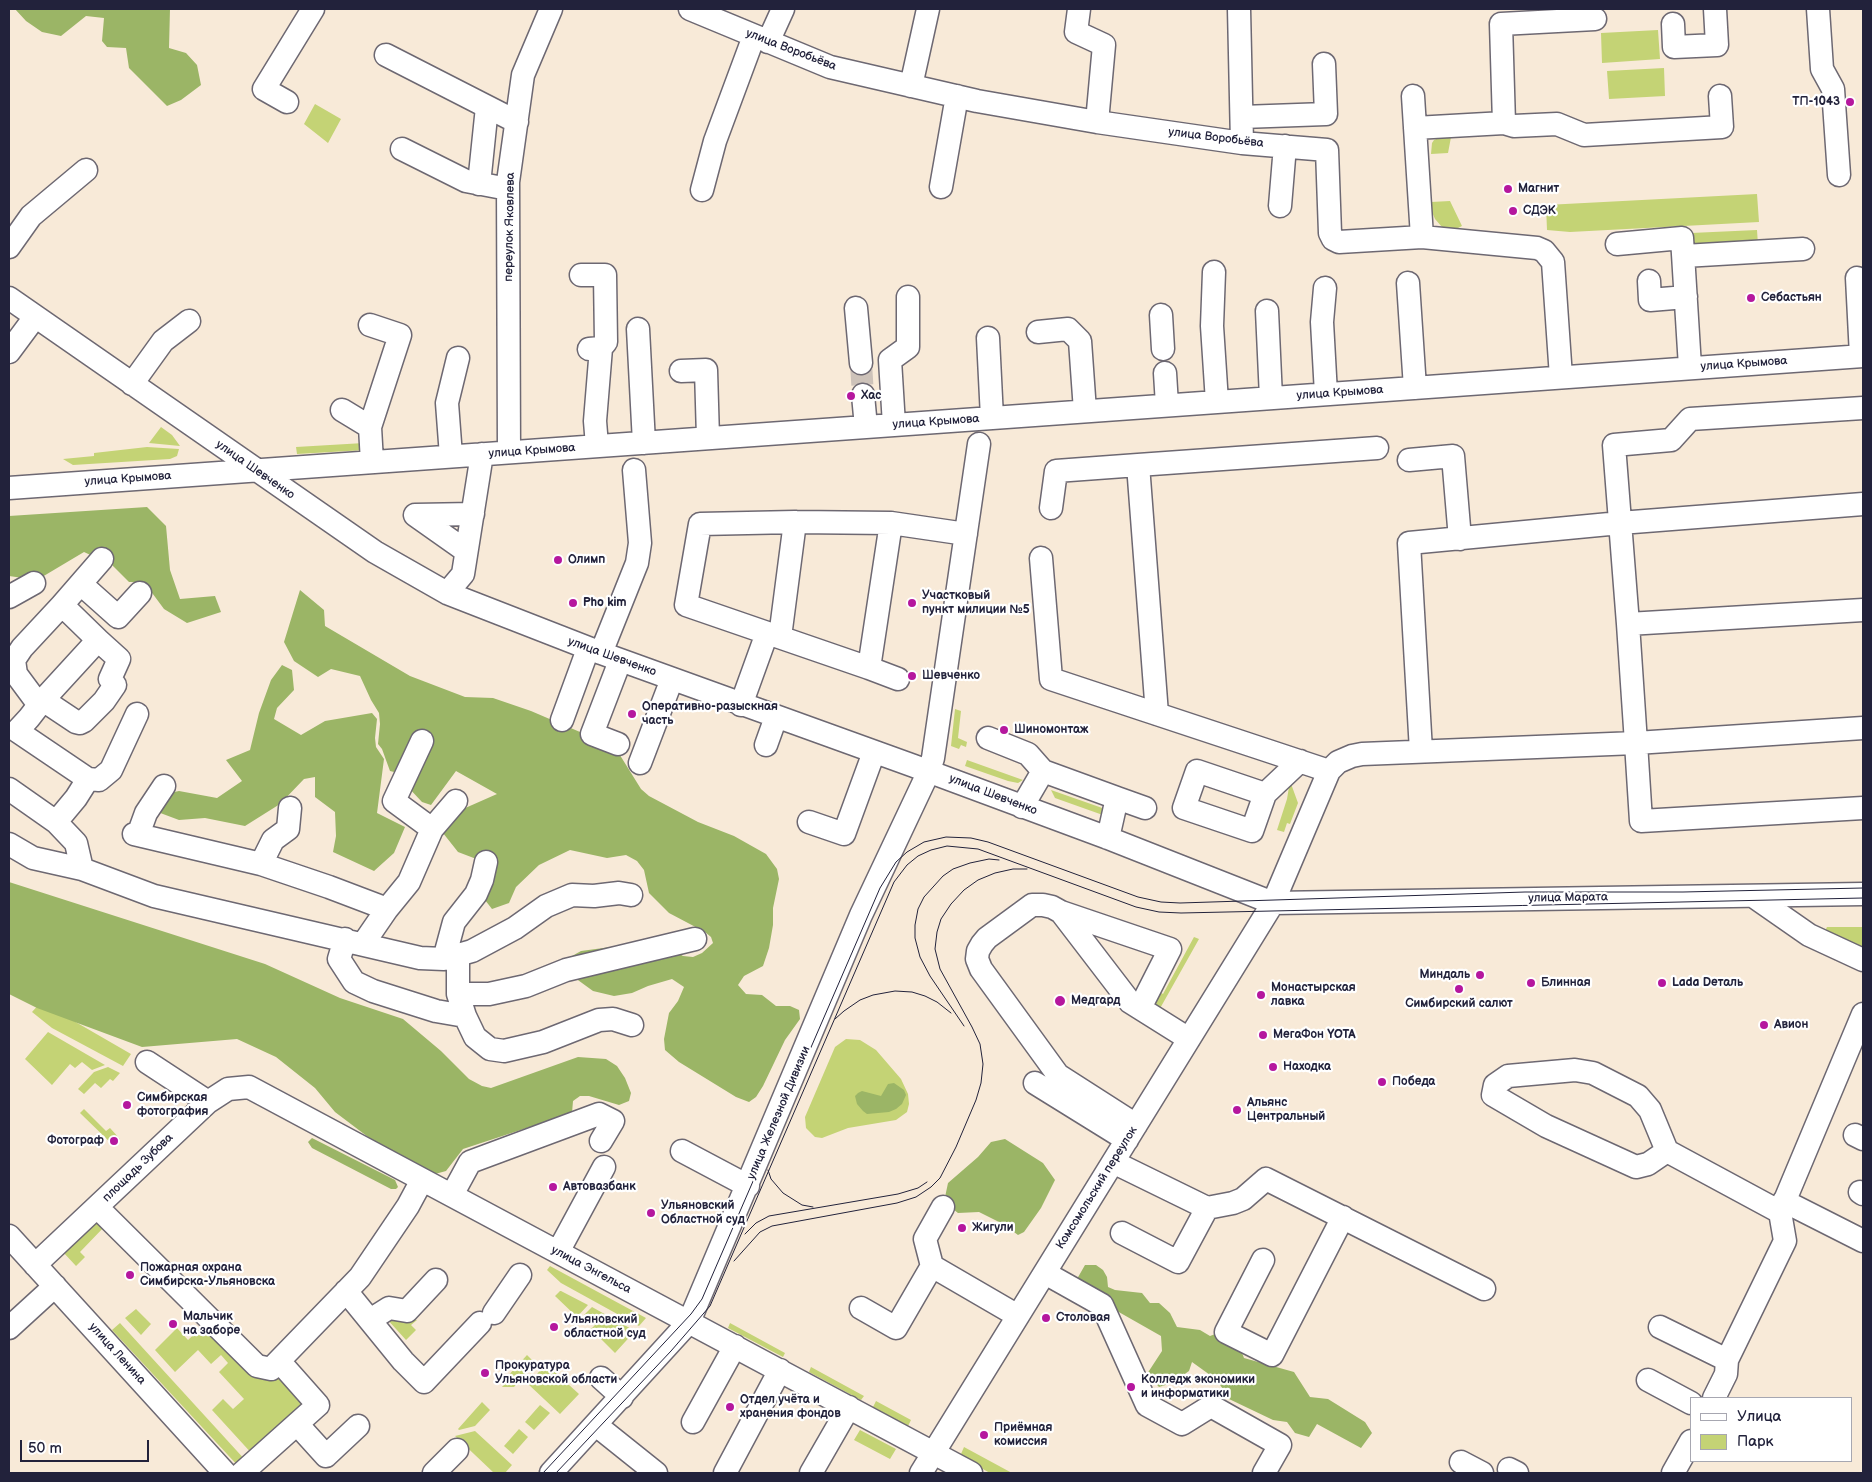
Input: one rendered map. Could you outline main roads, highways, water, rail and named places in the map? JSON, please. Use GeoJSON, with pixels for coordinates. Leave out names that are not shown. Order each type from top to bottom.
{"type":"FeatureCollection","features":[{"type":"Feature","properties":{"kind":"tunnel"},"geometry":{"type":"LineString","coordinates":[[861,363],[863,395]]}},
{"type":"Feature","properties":{"kind":"tram line"},"geometry":{"type":"LineString","coordinates":[[543,1473],[691,1314],[702,1299],[880,888],[896,862],[907,852],[924,842],[946,837],[971,838],[988,842],[1138,897],[1161,902],[1180,903],[1525,892],[1683,892],[1863,888]]}},
{"type":"Feature","properties":{"kind":"tram line"},"geometry":{"type":"LineString","coordinates":[[556,1473],[671,1351],[710,1306],[894,882],[907,865],[918,856],[931,850],[947,846],[978,849],[1136,907],[1159,912],[1863,898]]}},
{"type":"Feature","properties":{"kind":"tram line"},"geometry":{"type":"LineString","coordinates":[[964,1026],[930,976],[920,957],[915,938],[918,909],[924,897],[943,876],[953,869],[989,859],[999,860]]}},
{"type":"Feature","properties":{"kind":"tram line"},"geometry":{"type":"LineString","coordinates":[[734,1261],[760,1232],[772,1226],[897,1203],[916,1197],[940,1178],[956,1147],[976,1100],[981,1083],[983,1064],[980,1044],[940,969],[935,949],[937,932],[941,919],[951,904],[964,890],[978,880],[995,873],[1013,869],[1027,869]]}},
{"type":"Feature","properties":{"kind":"tram line"},"geometry":{"type":"LineString","coordinates":[[835,1019],[860,1000],[873,995],[895,991],[912,992],[925,996],[937,1002],[951,1013]]}},
{"type":"Feature","properties":{"kind":"tram line"},"geometry":{"type":"LineString","coordinates":[[768,1170],[771,1179],[783,1193],[802,1205],[813,1207]]}},
{"type":"Feature","properties":{"kind":"tram line"},"geometry":{"type":"LineString","coordinates":[[745,1234],[756,1223],[769,1216],[898,1194],[918,1188],[927,1182]]}},
{"type":"Feature","properties":{"kind":"place","name":"ТП-1043"},"geometry":{"type":"Point","coordinates":[1850,102]}},
{"type":"Feature","properties":{"kind":"place","name":"Магнит"},"geometry":{"type":"Point","coordinates":[1508,189]}},
{"type":"Feature","properties":{"kind":"place","name":"СДЭК"},"geometry":{"type":"Point","coordinates":[1513,211]}},
{"type":"Feature","properties":{"kind":"place","name":"Себастьян"},"geometry":{"type":"Point","coordinates":[1751,298]}},
{"type":"Feature","properties":{"kind":"place","name":"Хас"},"geometry":{"type":"Point","coordinates":[851,396]}},
{"type":"Feature","properties":{"kind":"place","name":"Олимп"},"geometry":{"type":"Point","coordinates":[558,560]}},
{"type":"Feature","properties":{"kind":"place","name":"Pho kim"},"geometry":{"type":"Point","coordinates":[573,603]}},
{"type":"Feature","properties":{"kind":"place","name":"Участковый пункт милиции №5"},"geometry":{"type":"Point","coordinates":[912,603]}},
{"type":"Feature","properties":{"kind":"place","name":"Шевченко"},"geometry":{"type":"Point","coordinates":[912,676]}},
{"type":"Feature","properties":{"kind":"place","name":"Оперативно-разыскная часть"},"geometry":{"type":"Point","coordinates":[632,714]}},
{"type":"Feature","properties":{"kind":"place","name":"Шиномонтаж"},"geometry":{"type":"Point","coordinates":[1004,730]}},
{"type":"Feature","properties":{"kind":"place","name":"Миндаль"},"geometry":{"type":"Point","coordinates":[1480,975]}},
{"type":"Feature","properties":{"kind":"place","name":"Блинная"},"geometry":{"type":"Point","coordinates":[1531,983]}},
{"type":"Feature","properties":{"kind":"place","name":"Lada Dеталь"},"geometry":{"type":"Point","coordinates":[1662,983]}},
{"type":"Feature","properties":{"kind":"place","name":"Симбирский салют"},"geometry":{"type":"Point","coordinates":[1459,989]}},
{"type":"Feature","properties":{"kind":"place","name":"Монастырская лавка"},"geometry":{"type":"Point","coordinates":[1261,995]}},
{"type":"Feature","properties":{"kind":"place","name":"Медгард"},"geometry":{"type":"Point","coordinates":[1060,1001]}},
{"type":"Feature","properties":{"kind":"place","name":"Авион"},"geometry":{"type":"Point","coordinates":[1764,1025]}},
{"type":"Feature","properties":{"kind":"place","name":"МегаФон YOTA"},"geometry":{"type":"Point","coordinates":[1263,1035]}},
{"type":"Feature","properties":{"kind":"place","name":"Находка"},"geometry":{"type":"Point","coordinates":[1273,1067]}},
{"type":"Feature","properties":{"kind":"place","name":"Победа"},"geometry":{"type":"Point","coordinates":[1382,1082]}},
{"type":"Feature","properties":{"kind":"place","name":"Симбирская фотография"},"geometry":{"type":"Point","coordinates":[127,1105]}},
{"type":"Feature","properties":{"kind":"place","name":"Альянс Центральный"},"geometry":{"type":"Point","coordinates":[1237,1110]}},
{"type":"Feature","properties":{"kind":"place","name":"Фотограф"},"geometry":{"type":"Point","coordinates":[114,1141]}},
{"type":"Feature","properties":{"kind":"place","name":"Автовазбанк"},"geometry":{"type":"Point","coordinates":[553,1187]}},
{"type":"Feature","properties":{"kind":"place","name":"Ульяновский Областной суд"},"geometry":{"type":"Point","coordinates":[651,1213]}},
{"type":"Feature","properties":{"kind":"place","name":"Жигули"},"geometry":{"type":"Point","coordinates":[962,1228]}},
{"type":"Feature","properties":{"kind":"place","name":"Пожарная охрана Симбирска-Ульяновска"},"geometry":{"type":"Point","coordinates":[130,1275]}},
{"type":"Feature","properties":{"kind":"place","name":"Столовая"},"geometry":{"type":"Point","coordinates":[1046,1318]}},
{"type":"Feature","properties":{"kind":"place","name":"Мальчик на заборе"},"geometry":{"type":"Point","coordinates":[173,1324]}},
{"type":"Feature","properties":{"kind":"place","name":"Ульяновский областной суд"},"geometry":{"type":"Point","coordinates":[554,1327]}},
{"type":"Feature","properties":{"kind":"place","name":"Прокуратура Ульяновской области"},"geometry":{"type":"Point","coordinates":[485,1373]}},
{"type":"Feature","properties":{"kind":"place","name":"Колледж экономики и информатики"},"geometry":{"type":"Point","coordinates":[1131,1387]}},
{"type":"Feature","properties":{"kind":"place","name":"Отдел учёта и хранения фондов"},"geometry":{"type":"Point","coordinates":[730,1407]}},
{"type":"Feature","properties":{"kind":"place","name":"Приёмная комиссия"},"geometry":{"type":"Point","coordinates":[984,1435]}}]}
